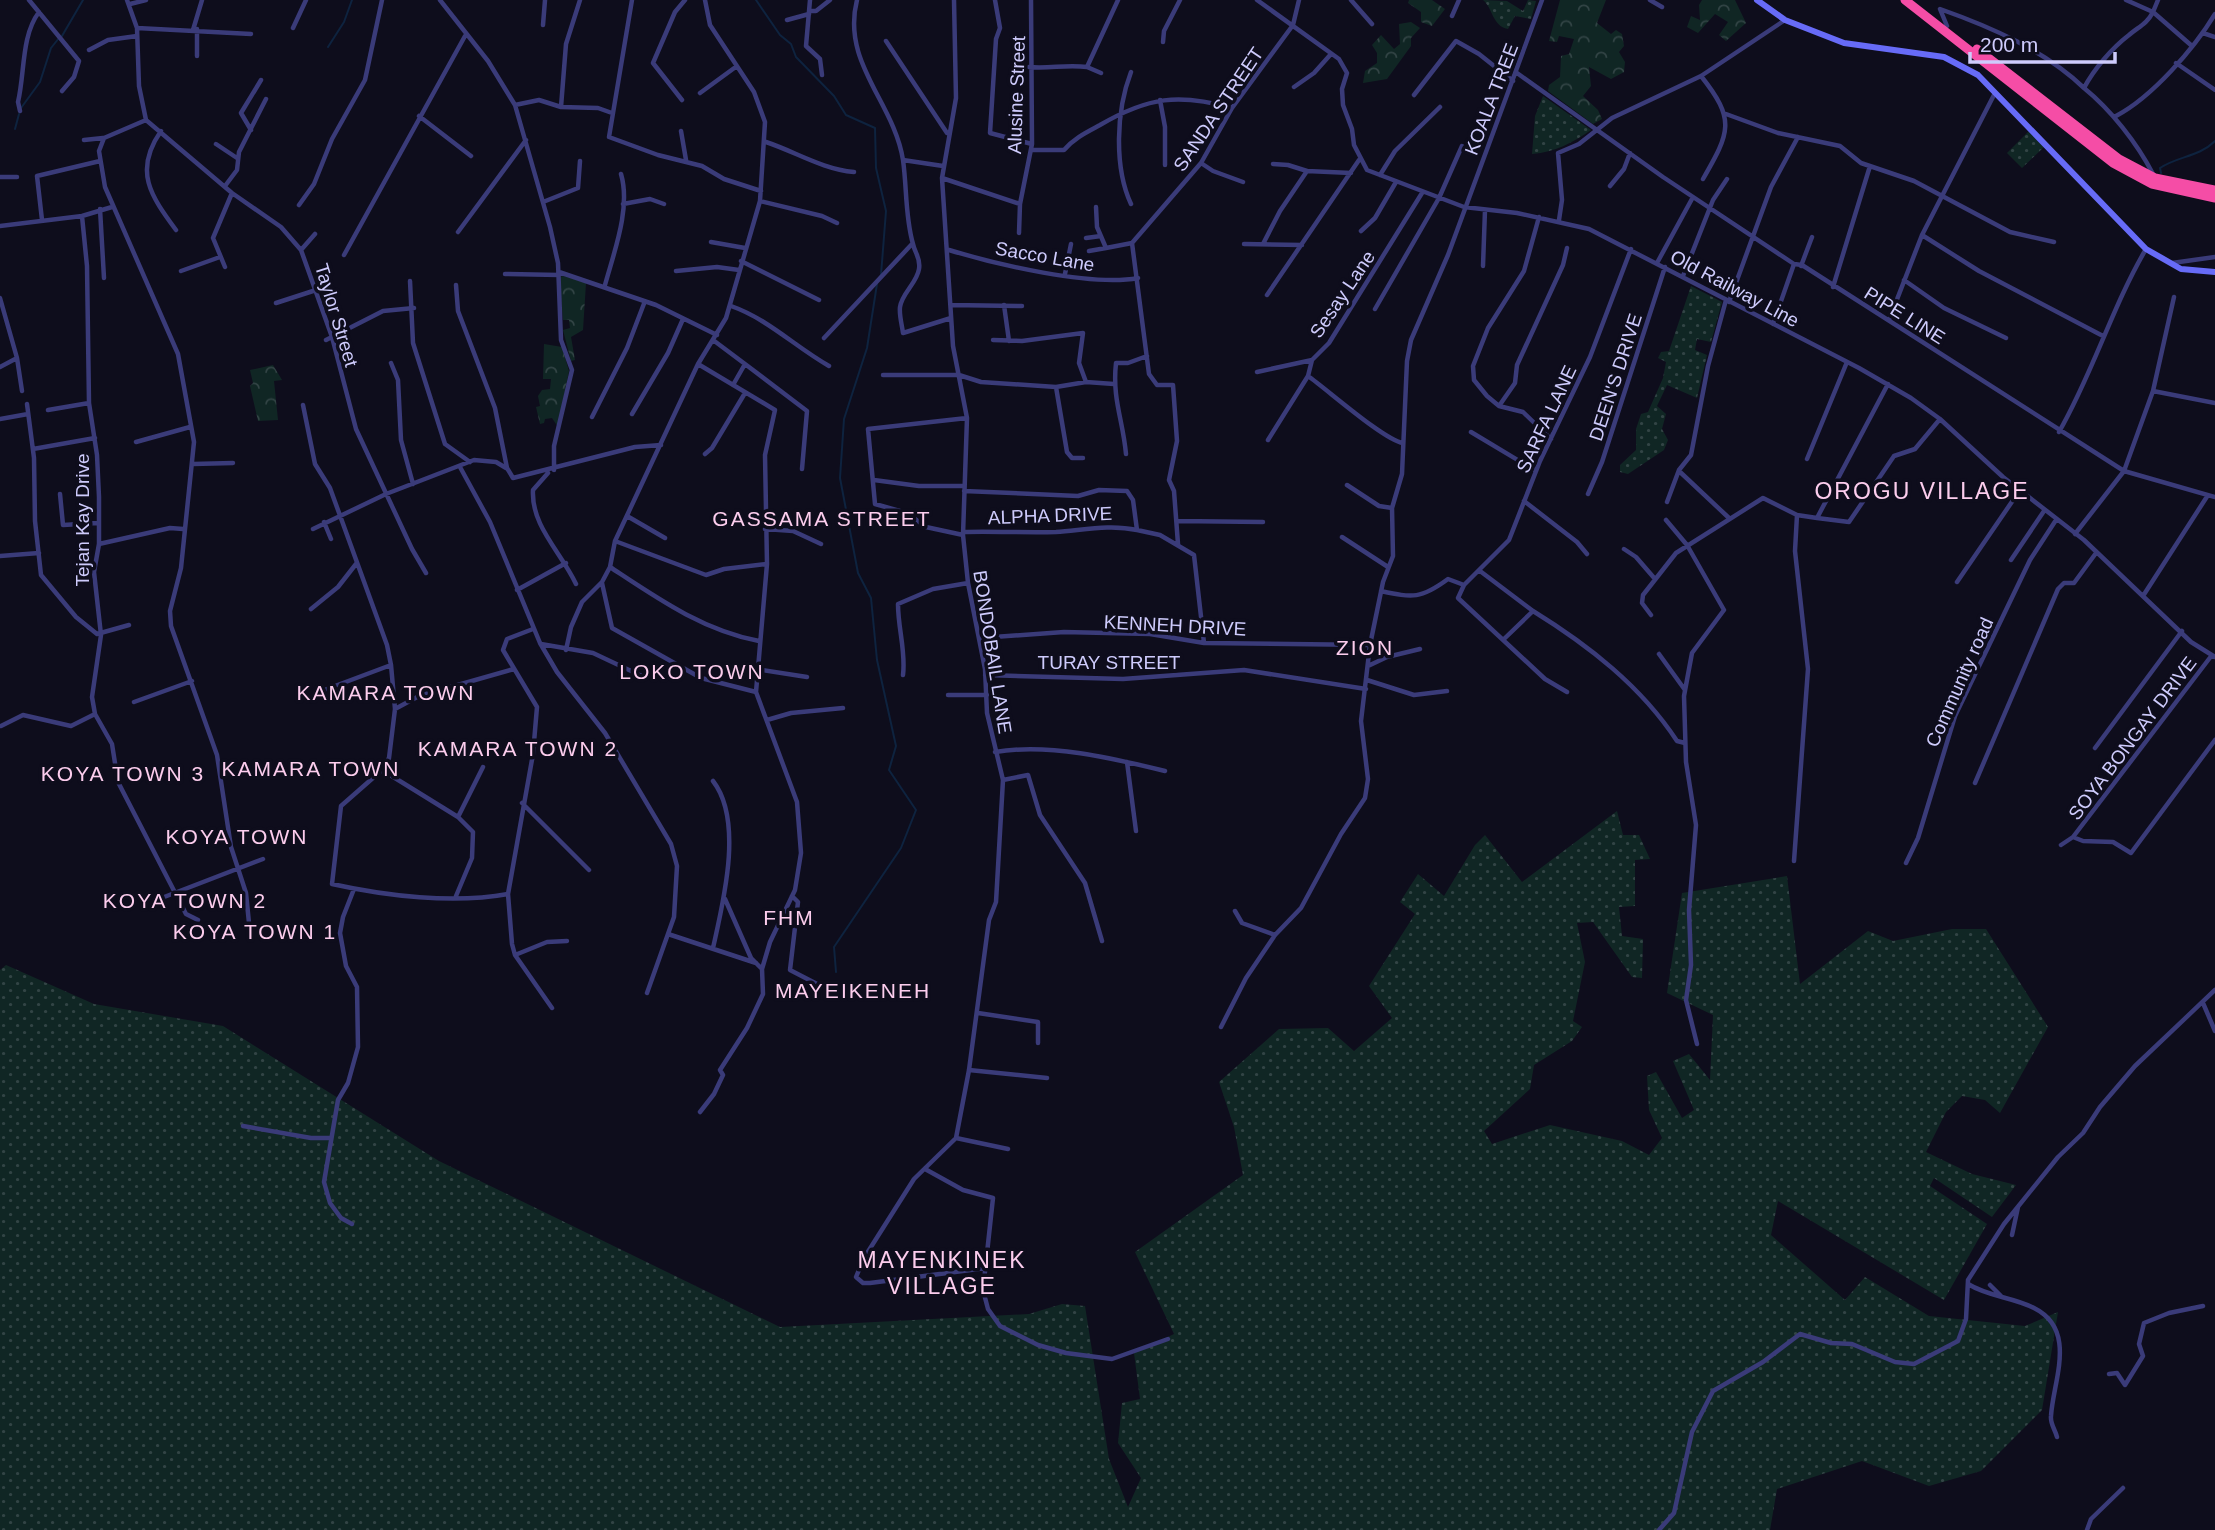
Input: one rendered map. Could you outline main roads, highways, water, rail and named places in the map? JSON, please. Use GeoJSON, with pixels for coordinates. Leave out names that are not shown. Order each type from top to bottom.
{"type":"FeatureCollection","features":[{"type":"Feature","properties":{"kind":"highway"},"geometry":{"type":"LineString","coordinates":[[1905,0],[2113,163],[2152,184],[2215,198]]}},
{"type":"Feature","properties":{"kind":"highway"},"geometry":{"type":"LineString","coordinates":[[1915,0],[2119,159],[2155,178],[2215,190]]}},
{"type":"Feature","properties":{"kind":"waterway"},"geometry":{"type":"LineString","coordinates":[[62,36],[83,0]]}},
{"type":"Feature","properties":{"kind":"waterway"},"geometry":{"type":"LineString","coordinates":[[328,47],[344,22],[352,0]]}},
{"type":"Feature","properties":{"kind":"waterway"},"geometry":{"type":"LineString","coordinates":[[756,0],[780,35],[791,44],[796,57],[834,96],[846,115],[875,128],[876,168],[886,211],[881,275]]}},
{"type":"Feature","properties":{"kind":"waterway"},"geometry":{"type":"LineString","coordinates":[[21,108],[40,82],[51,48],[59,38]]}},
{"type":"Feature","properties":{"kind":"waterway"},"geometry":{"type":"LineString","coordinates":[[15,129],[19,114]]}},
{"type":"Feature","properties":{"kind":"waterway"},"geometry":{"type":"LineString","coordinates":[[2161,173],[2160,168],[2202,150],[2215,141]]}},
{"type":"Feature","properties":{"kind":"waterway"},"geometry":{"type":"LineString","coordinates":[[836,972],[834,947],[901,848],[916,810],[889,770],[896,746],[877,660],[871,598],[858,573],[840,478],[844,419],[867,348],[877,284]]}},
{"type":"Feature","properties":{"kind":"district","name":"OROGU VILLAGE"},"geometry":{"type":"Point","coordinates":[1922,491]}},
{"type":"Feature","properties":{"kind":"district","name":"GASSAMA STREET"},"geometry":{"type":"Point","coordinates":[822,519]}},
{"type":"Feature","properties":{"kind":"district","name":"ZION"},"geometry":{"type":"Point","coordinates":[1365,648]}},
{"type":"Feature","properties":{"kind":"district","name":"LOKO TOWN"},"geometry":{"type":"Point","coordinates":[692,672]}},
{"type":"Feature","properties":{"kind":"district","name":"KAMARA TOWN"},"geometry":{"type":"Point","coordinates":[386,693]}},
{"type":"Feature","properties":{"kind":"district","name":"KAMARA TOWN 2"},"geometry":{"type":"Point","coordinates":[518,749]}},
{"type":"Feature","properties":{"kind":"district","name":"KAMARA TOWN"},"geometry":{"type":"Point","coordinates":[311,769]}},
{"type":"Feature","properties":{"kind":"district","name":"KOYA TOWN 3"},"geometry":{"type":"Point","coordinates":[123,774]}},
{"type":"Feature","properties":{"kind":"district","name":"KOYA TOWN"},"geometry":{"type":"Point","coordinates":[237,837]}},
{"type":"Feature","properties":{"kind":"district","name":"KOYA TOWN 2"},"geometry":{"type":"Point","coordinates":[185,901]}},
{"type":"Feature","properties":{"kind":"district","name":"FHM"},"geometry":{"type":"Point","coordinates":[789,918]}},
{"type":"Feature","properties":{"kind":"district","name":"KOYA TOWN 1"},"geometry":{"type":"Point","coordinates":[255,932]}},
{"type":"Feature","properties":{"kind":"district","name":"MAYEIKENEH"},"geometry":{"type":"Point","coordinates":[853,991]}},
{"type":"Feature","properties":{"kind":"district","name":"MAYENKINEK VILLAGE"},"geometry":{"type":"Point","coordinates":[942,1273]}}]}
